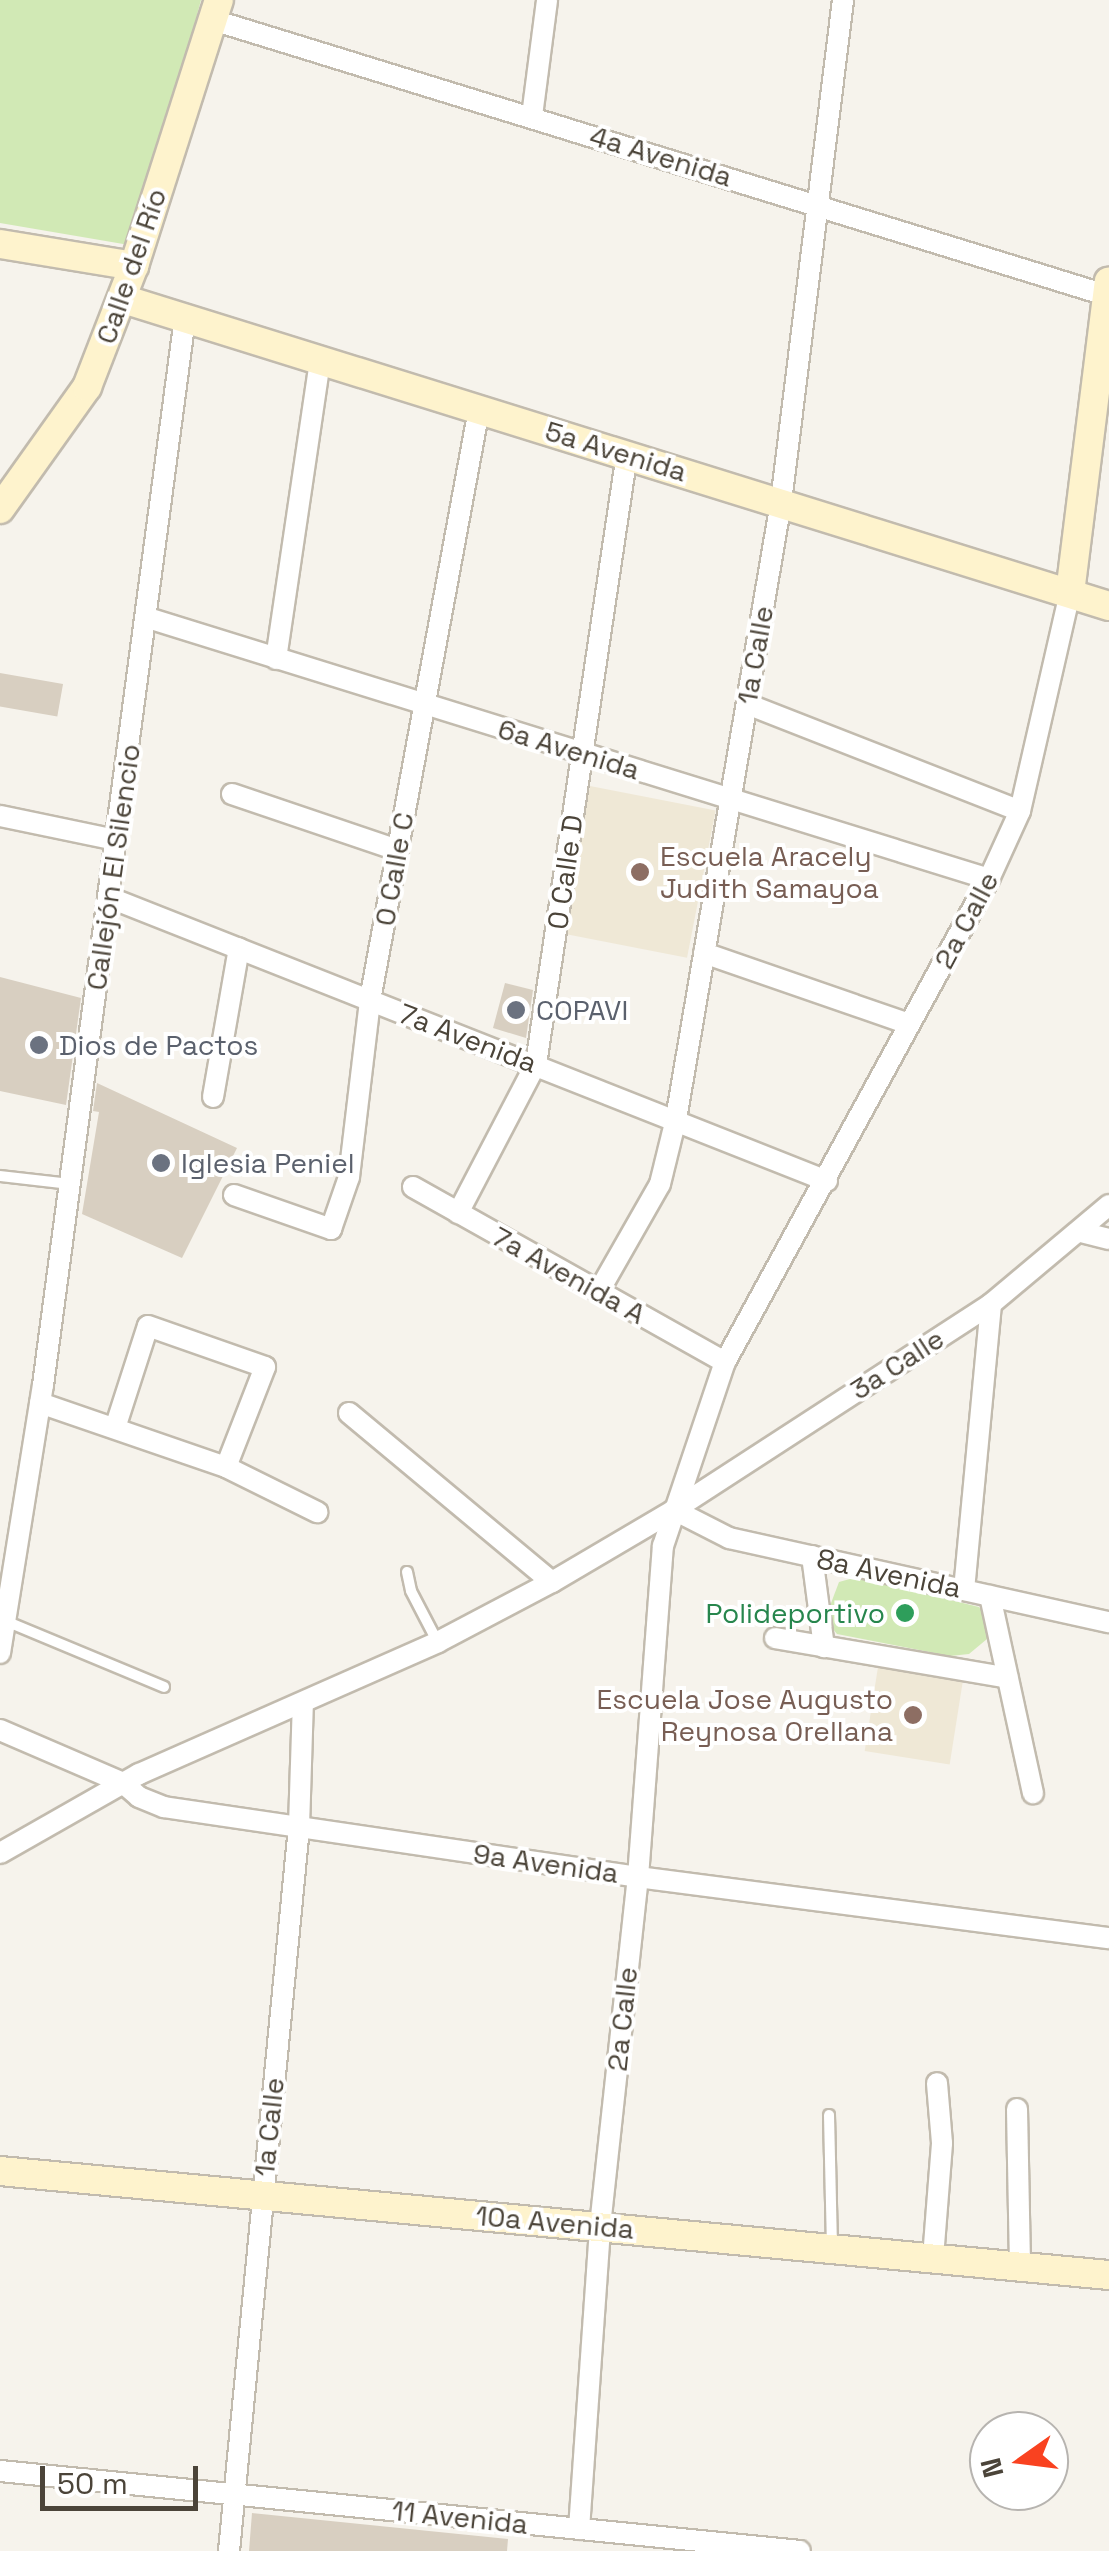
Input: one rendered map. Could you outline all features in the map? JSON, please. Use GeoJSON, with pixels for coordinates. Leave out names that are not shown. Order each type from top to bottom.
{"type":"FeatureCollection","features":[{"type":"Feature","properties":{"kind":"main road","name":"Calle del Río"},"geometry":{"type":"LineString","coordinates":[[0,510],[15,482],[87,387],[123,299],[216,10]]}},
{"type":"Feature","properties":{"kind":"main road"},"geometry":{"type":"LineString","coordinates":[[0,244],[134,266]]}},
{"type":"Feature","properties":{"kind":"main road","name":"2a Calle"},"geometry":{"type":"LineString","coordinates":[[1070,592],[1108,291]]}},
{"type":"Feature","properties":{"kind":"main road","name":"5a Avenida"},"geometry":{"type":"LineString","coordinates":[[123,299],[1109,606]]}},
{"type":"Feature","properties":{"kind":"main road","name":"10a Avenida"},"geometry":{"type":"LineString","coordinates":[[0,2171],[1109,2275]]}},
{"type":"Feature","properties":{"kind":"street"},"geometry":{"type":"LineString","coordinates":[[532,116],[547,0]]}},
{"type":"Feature","properties":{"kind":"street","name":"1a Calle"},"geometry":{"type":"LineString","coordinates":[[598,1291],[660,1184],[676,1119],[781,502],[843,0]]}},
{"type":"Feature","properties":{"kind":"street","name":"4a Avenida"},"geometry":{"type":"LineString","coordinates":[[216,10],[532,116],[1108,291]]}},
{"type":"Feature","properties":{"kind":"street","name":"Callejón El Silencio"},"geometry":{"type":"LineString","coordinates":[[0,1653],[40,1403],[148,618],[185,318]]}},
{"type":"Feature","properties":{"kind":"street"},"geometry":{"type":"LineString","coordinates":[[276,659],[320,360]]}},
{"type":"Feature","properties":{"kind":"street","name":"0 Calle C"},"geometry":{"type":"LineString","coordinates":[[234,1195],[331,1229],[354,1150],[370,1000],[479,409]]}},
{"type":"Feature","properties":{"kind":"street","name":"0 Calle D"},"geometry":{"type":"LineString","coordinates":[[458,1213],[536,1064],[627,454]]}},
{"type":"Feature","properties":{"kind":"street","name":"2a Calle"},"geometry":{"type":"LineString","coordinates":[[580,2529],[600,2226],[638,1876],[663,1546],[726,1362],[990,879],[1020,811],[1070,592]]}},
{"type":"Feature","properties":{"kind":"street","name":"6a Avenida"},"geometry":{"type":"LineString","coordinates":[[148,618],[990,879]]}},
{"type":"Feature","properties":{"kind":"street"},"geometry":{"type":"LineString","coordinates":[[746,704],[1020,811]]}},
{"type":"Feature","properties":{"kind":"street"},"geometry":{"type":"LineString","coordinates":[[232,794],[398,850]]}},
{"type":"Feature","properties":{"kind":"street"},"geometry":{"type":"LineString","coordinates":[[0,816],[116,840]]}},
{"type":"Feature","properties":{"kind":"street","name":"7a Avenida"},"geometry":{"type":"LineString","coordinates":[[108,897],[827,1180]]}},
{"type":"Feature","properties":{"kind":"street"},"geometry":{"type":"LineString","coordinates":[[212,1097],[239,948]]}},
{"type":"Feature","properties":{"kind":"street"},"geometry":{"type":"LineString","coordinates":[[704,953],[909,1024]]}},
{"type":"Feature","properties":{"kind":"street","name":"7a Avenida A"},"geometry":{"type":"LineString","coordinates":[[414,1187],[726,1362]]}},
{"type":"Feature","properties":{"kind":"street","name":"3a Calle"},"geometry":{"type":"LineString","coordinates":[[674,1510],[991,1304],[1082,1232],[1109,1205]]}},
{"type":"Feature","properties":{"kind":"street"},"geometry":{"type":"LineString","coordinates":[[1082,1232],[1109,1239]]}},
{"type":"Feature","properties":{"kind":"street"},"geometry":{"type":"LineString","coordinates":[[964,1590],[991,1304]]}},
{"type":"Feature","properties":{"kind":"street"},"geometry":{"type":"LineString","coordinates":[[115,1428],[148,1326],[248,1361],[264,1367],[226,1467]]}},
{"type":"Feature","properties":{"kind":"street"},"geometry":{"type":"LineString","coordinates":[[40,1403],[226,1467],[318,1512]]}},
{"type":"Feature","properties":{"kind":"street"},"geometry":{"type":"LineString","coordinates":[[349,1413],[552,1582]]}},
{"type":"Feature","properties":{"kind":"street"},"geometry":{"type":"LineString","coordinates":[[0,1853],[123,1783],[438,1642],[552,1582],[674,1510]]}},
{"type":"Feature","properties":{"kind":"street","name":"8a Avenida"},"geometry":{"type":"LineString","coordinates":[[674,1510],[711,1533],[1109,1622]]}},
{"type":"Feature","properties":{"kind":"street"},"geometry":{"type":"LineString","coordinates":[[812,1556],[824,1647]]}},
{"type":"Feature","properties":{"kind":"street"},"geometry":{"type":"LineString","coordinates":[[990,1596],[1032,1793]]}},
{"type":"Feature","properties":{"kind":"street"},"geometry":{"type":"LineString","coordinates":[[775,1638],[1008,1678]]}},
{"type":"Feature","properties":{"kind":"street","name":"1a Calle"},"geometry":{"type":"LineString","coordinates":[[230,2551],[299,1827],[303,1703]]}},
{"type":"Feature","properties":{"kind":"street","name":"9a Avenida"},"geometry":{"type":"LineString","coordinates":[[0,1730],[123,1783],[140,1796],[164,1806],[638,1876],[1109,1938]]}},
{"type":"Feature","properties":{"kind":"street"},"geometry":{"type":"LineString","coordinates":[[933,2258],[942,2143],[937,2082]]}},
{"type":"Feature","properties":{"kind":"street"},"geometry":{"type":"LineString","coordinates":[[1017,2110],[1020,2266]]}},
{"type":"Feature","properties":{"kind":"street","name":"11 Avenida"},"geometry":{"type":"LineString","coordinates":[[0,2471],[800,2551]]}},
{"type":"Feature","properties":{"kind":"lane"},"geometry":{"type":"LineString","coordinates":[[0,1176],[70,1184]]}},
{"type":"Feature","properties":{"kind":"lane"},"geometry":{"type":"LineString","coordinates":[[407,1572],[411,1590],[438,1642]]}},
{"type":"Feature","properties":{"kind":"lane"},"geometry":{"type":"LineString","coordinates":[[4,1620],[164,1687]]}},
{"type":"Feature","properties":{"kind":"lane"},"geometry":{"type":"LineString","coordinates":[[829,2115],[832,2248]]}},
{"type":"Feature","properties":{"kind":"shaded area","name":"Escuela Aracely Judith Samayoa"},"geometry":{"type":"Polygon","coordinates":[[[590,786],[716,810],[687,958],[561,933],[590,786]]]}},
{"type":"Feature","properties":{"kind":"shaded area","name":"Escuela Jose Augusto Reynosa Orellana"},"geometry":{"type":"Polygon","coordinates":[[[878,1667],[963,1680],[950,1764],[865,1751],[878,1667]]]}},
{"type":"Feature","properties":{"kind":"green space"},"geometry":{"type":"Polygon","coordinates":[[[0,0],[201,0],[135,246],[0,223],[0,0]]]}},
{"type":"Feature","properties":{"kind":"green space","name":"Polideportivo"},"geometry":{"type":"Polygon","coordinates":[[[857,1577],[979,1607],[989,1621],[987,1639],[969,1654],[950,1656],[837,1634],[825,1619],[839,1582],[857,1577]]]}},
{"type":"Feature","properties":{"kind":"building"},"geometry":{"type":"Polygon","coordinates":[[[0,673],[63,684],[57,717],[0,707],[0,673]]]}},
{"type":"Feature","properties":{"kind":"building","name":"Dios de Pactos"},"geometry":{"type":"Polygon","coordinates":[[[0,977],[81,998],[66,1105],[0,1091],[0,977]]]}},
{"type":"Feature","properties":{"kind":"building","name":"COPAVI"},"geometry":{"type":"Polygon","coordinates":[[[505,983],[533,990],[526,1038],[493,1028],[505,983]]]}},
{"type":"Feature","properties":{"kind":"building","name":"Iglesia Peniel"},"geometry":{"type":"Polygon","coordinates":[[[97,1083],[237,1148],[182,1258],[82,1214],[99,1112],[93,1111],[97,1083]]]}},
{"type":"Feature","properties":{"kind":"building"},"geometry":{"type":"Polygon","coordinates":[[[252,2513],[508,2539],[507,2551],[249,2551],[252,2513]]]}},
{"type":"Feature","properties":{"kind":"place","name":"Escuela Aracely Judith Samayoa"},"geometry":{"type":"Point","coordinates":[640,872]}},
{"type":"Feature","properties":{"kind":"place","name":"COPAVI"},"geometry":{"type":"Point","coordinates":[516,1010]}},
{"type":"Feature","properties":{"kind":"place","name":"Dios de Pactos"},"geometry":{"type":"Point","coordinates":[39,1045]}},
{"type":"Feature","properties":{"kind":"place","name":"Iglesia Peniel"},"geometry":{"type":"Point","coordinates":[161,1163]}},
{"type":"Feature","properties":{"kind":"place","name":"Polideportivo"},"geometry":{"type":"Point","coordinates":[905,1613]}},
{"type":"Feature","properties":{"kind":"place","name":"Escuela Jose Augusto Reynosa Orellana"},"geometry":{"type":"Point","coordinates":[913,1715]}}]}
